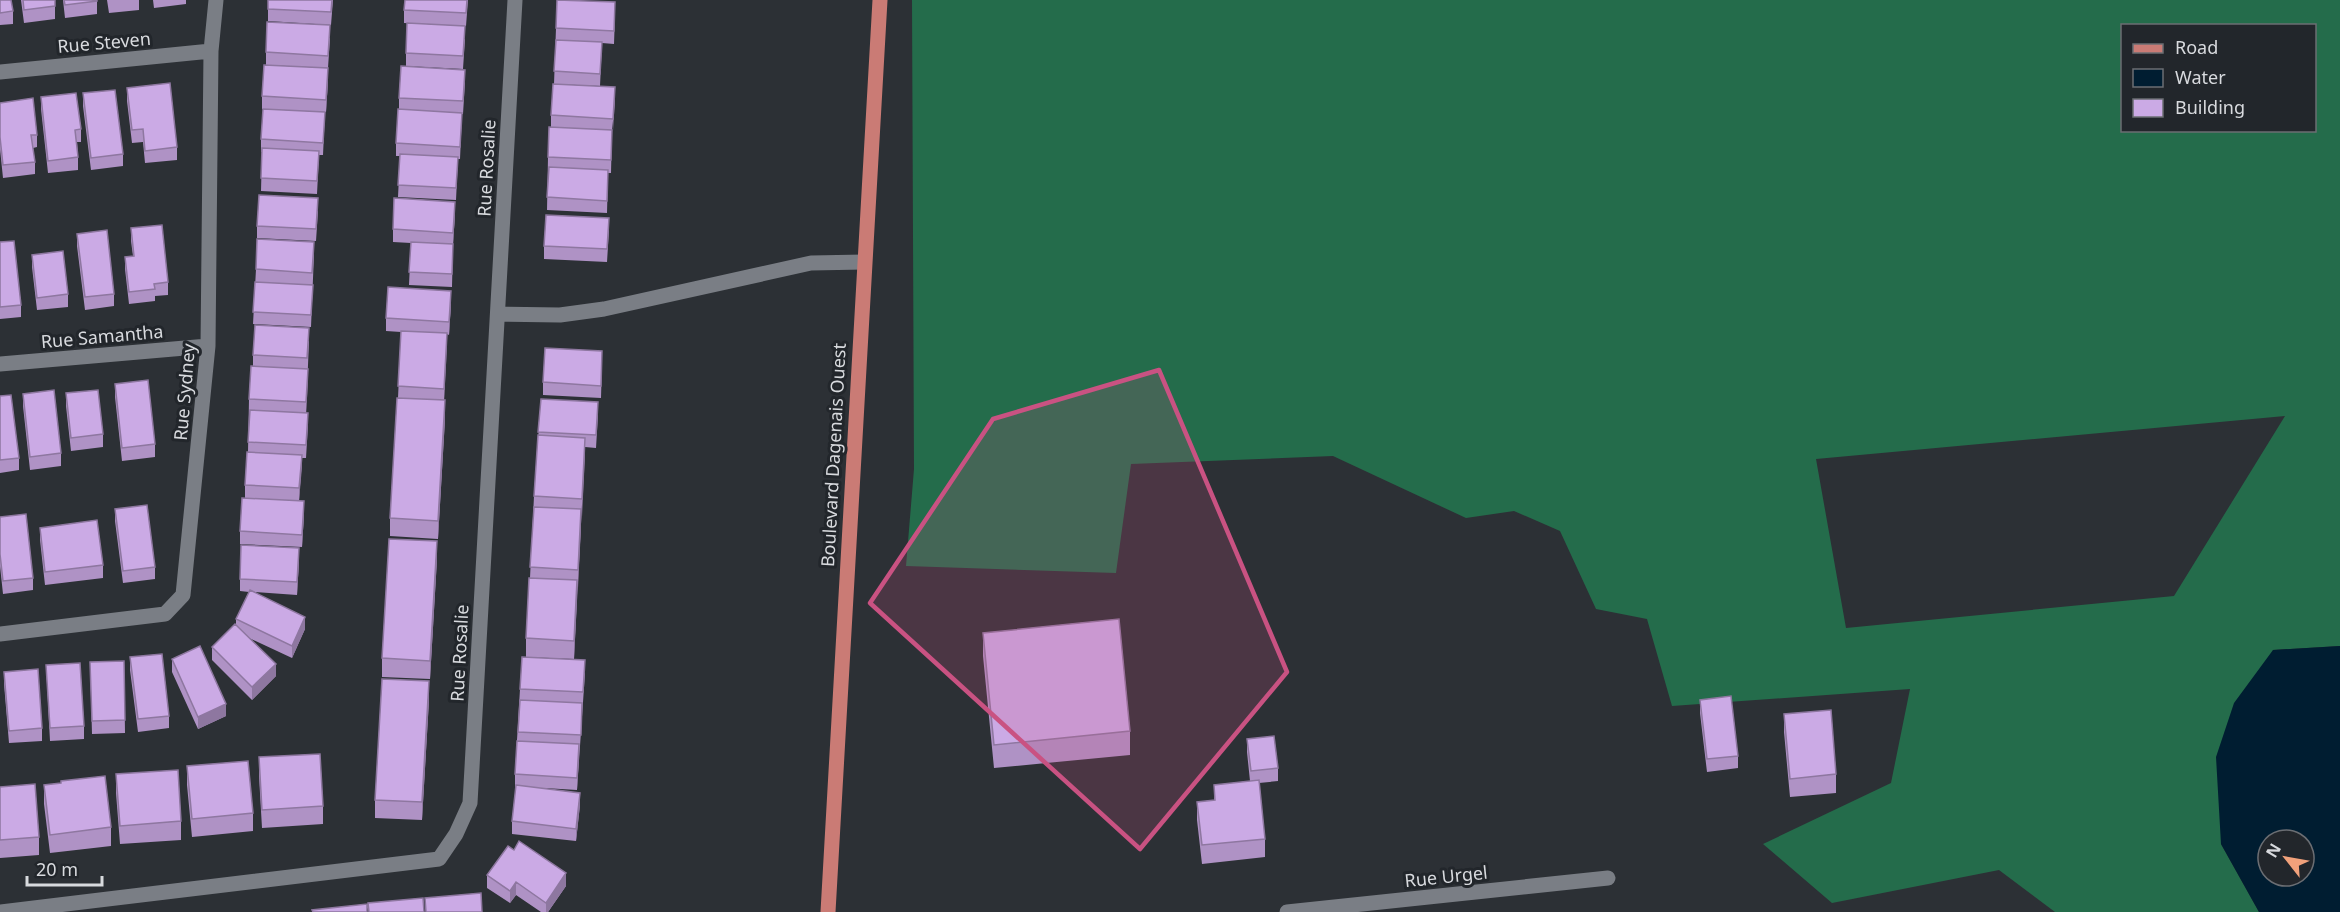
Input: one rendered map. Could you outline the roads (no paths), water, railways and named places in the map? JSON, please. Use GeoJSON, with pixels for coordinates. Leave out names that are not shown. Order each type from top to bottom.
{"type":"FeatureCollection","features":[{"type":"Feature","properties":{"kind":"main road","name":"Boulevard Dagenais Ouest"},"geometry":{"type":"LineString","coordinates":[[828,912],[880,0]]}},
{"type":"Feature","properties":{"kind":"street","name":"Rue Sydney"},"geometry":{"type":"LineString","coordinates":[[0,634],[165,614],[183,595],[208,346],[211,51],[216,0]]}},
{"type":"Feature","properties":{"kind":"street","name":"Rue Rosalie"},"geometry":{"type":"LineString","coordinates":[[0,912],[439,860],[456,834],[470,803],[515,0]]}},
{"type":"Feature","properties":{"kind":"street","name":"Rue Steven"},"geometry":{"type":"LineString","coordinates":[[0,72],[211,51]]}},
{"type":"Feature","properties":{"kind":"street"},"geometry":{"type":"LineString","coordinates":[[498,314],[560,315],[604,309],[811,263],[864,262]]}},
{"type":"Feature","properties":{"kind":"street","name":"Rue Samantha"},"geometry":{"type":"LineString","coordinates":[[0,364],[208,346]]}},
{"type":"Feature","properties":{"kind":"street","name":"Rue Urgel"},"geometry":{"type":"LineString","coordinates":[[1287,912],[1608,878]]}},
{"type":"Feature","properties":{"kind":"water"},"geometry":{"type":"Polygon","coordinates":[[[2340,646],[2340,912],[2259,912],[2221,844],[2216,757],[2234,703],[2273,650],[2340,646]]]}}]}
